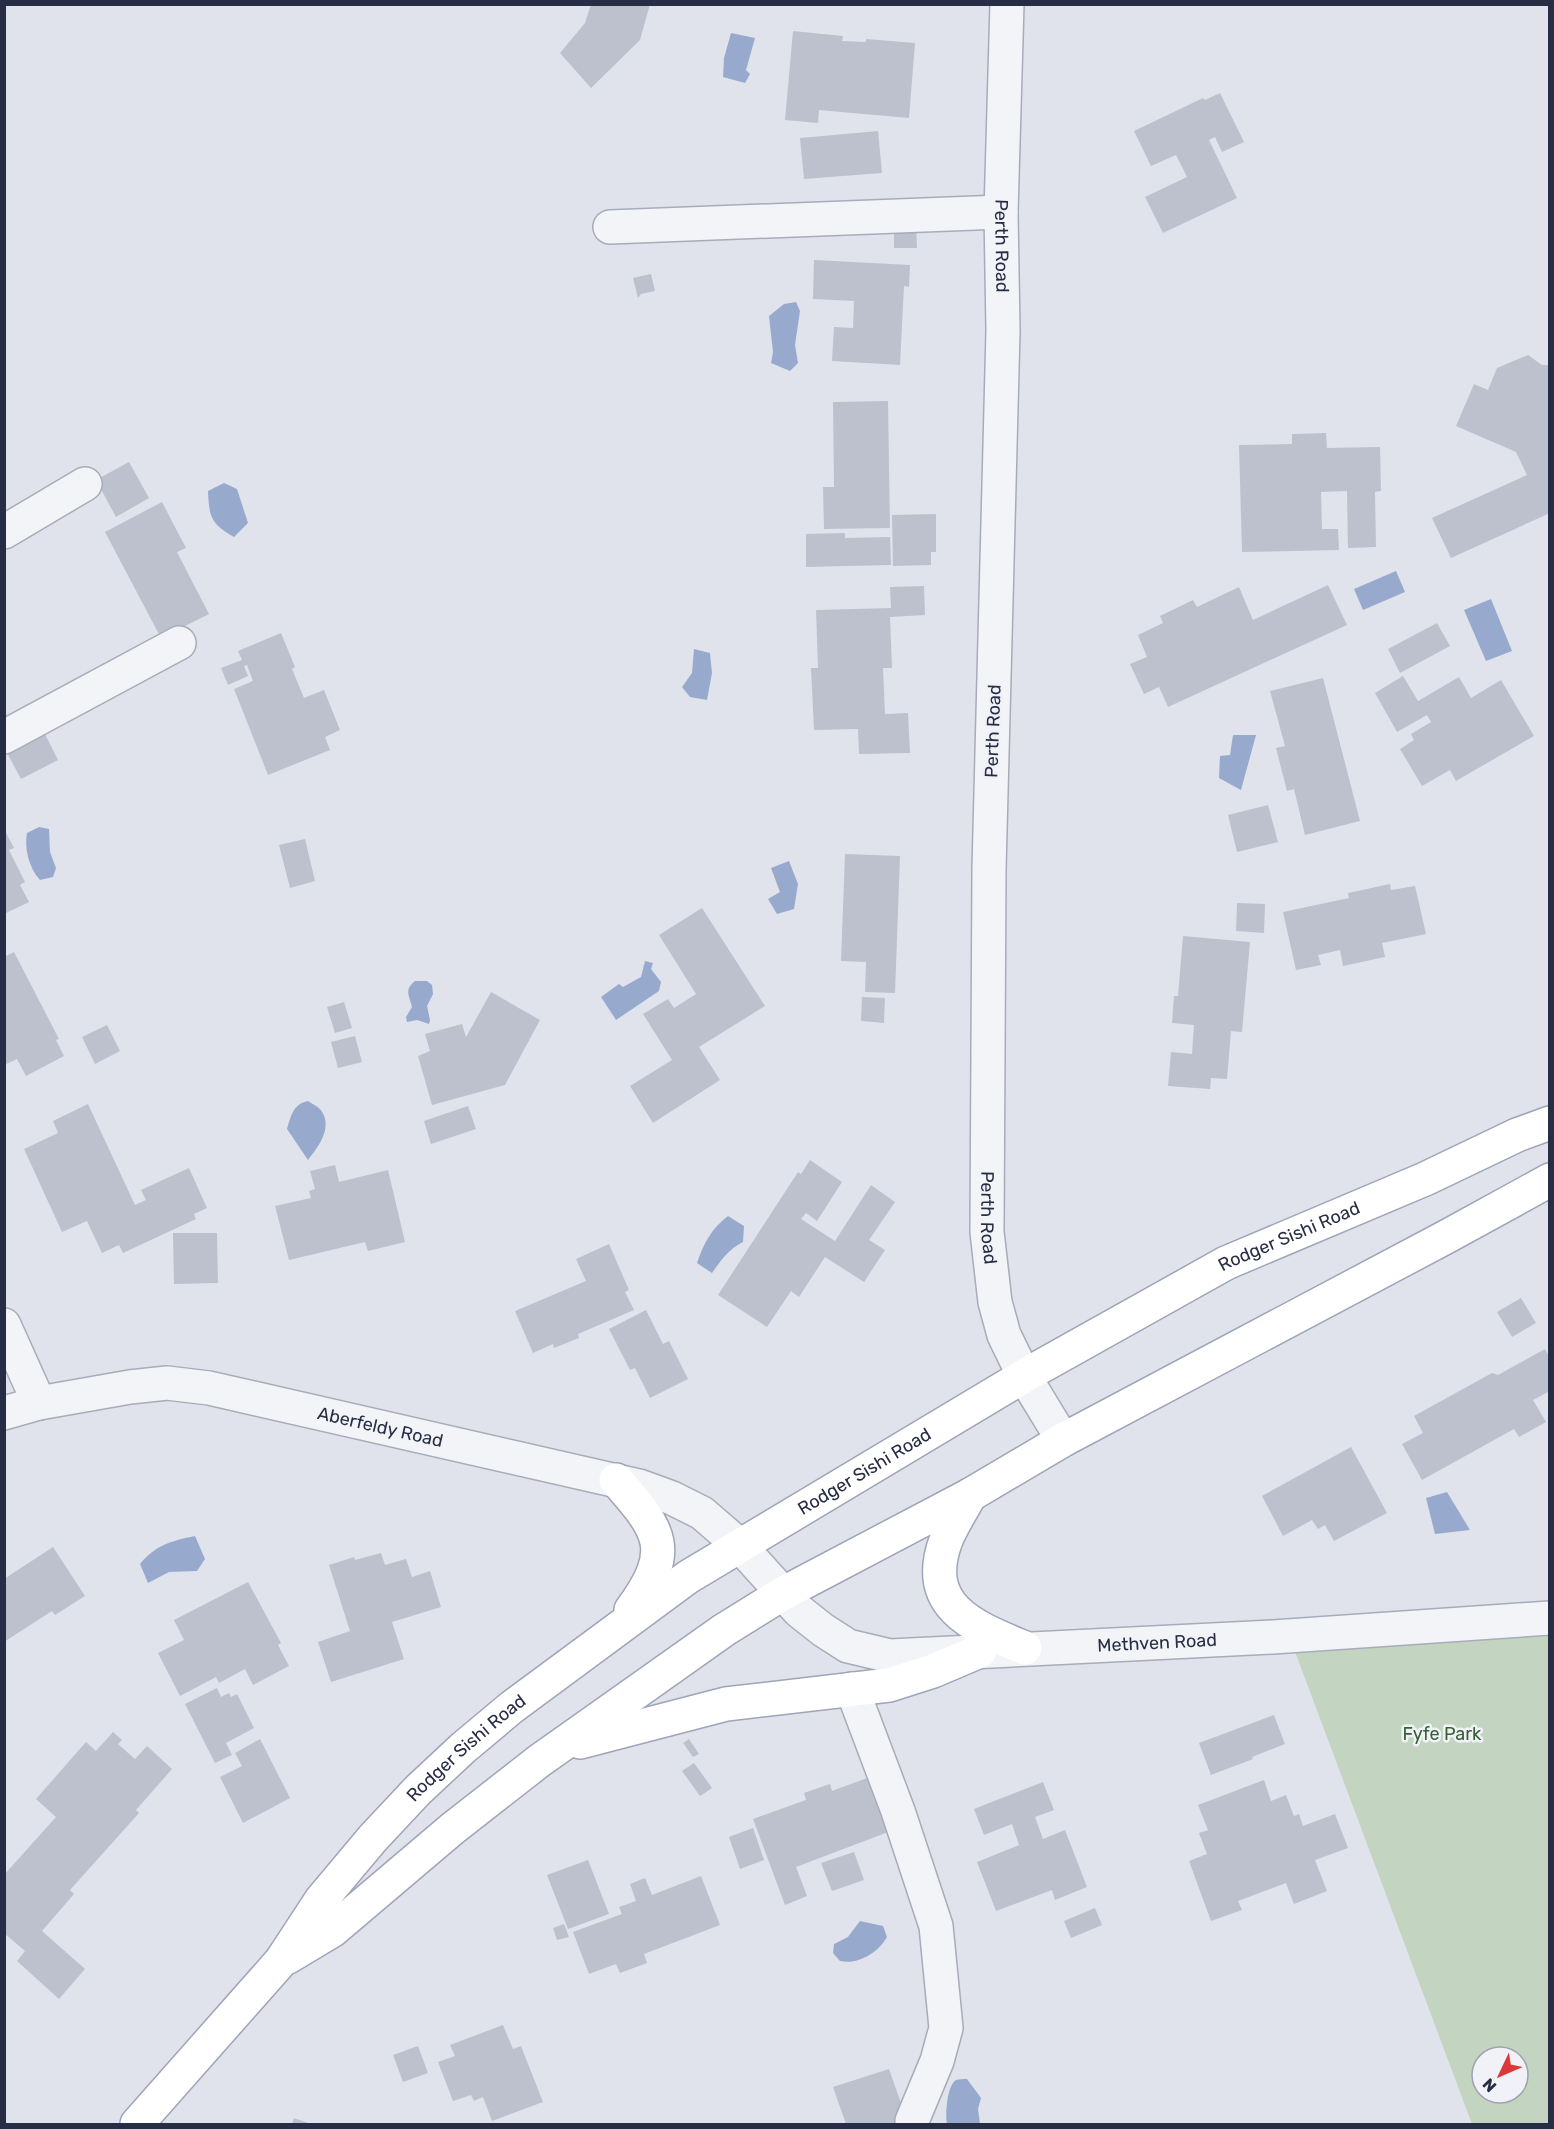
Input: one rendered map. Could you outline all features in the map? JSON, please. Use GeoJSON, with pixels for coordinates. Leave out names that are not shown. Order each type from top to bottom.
{"type":"FeatureCollection","features":[{"type":"Feature","properties":{"kind":"main road","name":"Rodger Sishi Road"},"geometry":{"type":"LineString","coordinates":[[137,2124],[281,1961],[321,1900],[373,1838],[418,1790],[512,1707],[688,1576],[1024,1376],[1226,1263],[1425,1179],[1517,1135],[1550,1123]]}},
{"type":"Feature","properties":{"kind":"main road","name":"Rodger Sishi Road"},"geometry":{"type":"LineString","coordinates":[[281,1961],[333,1930],[452,1829],[554,1750],[724,1630],[782,1594],[970,1495],[1063,1440],[1550,1180]]}},
{"type":"Feature","properties":{"kind":"main road"},"geometry":{"type":"LineString","coordinates":[[616,1480],[652,1524],[659,1547],[658,1564],[650,1582],[619,1626]]}},
{"type":"Feature","properties":{"kind":"main road"},"geometry":{"type":"LineString","coordinates":[[970,1495],[946,1540],[939,1583],[950,1605],[971,1624],[1025,1648]]}},
{"type":"Feature","properties":{"kind":"main road"},"geometry":{"type":"LineString","coordinates":[[554,1750],[726,1704],[900,1681],[933,1671],[980,1651]]}},
{"type":"Feature","properties":{"kind":"street","name":"Perth Road"},"geometry":{"type":"LineString","coordinates":[[1007,4],[1001,212],[1003,331],[989,869],[987,1232],[995,1302],[1004,1335],[1024,1376],[1063,1440]]}},
{"type":"Feature","properties":{"kind":"street"},"geometry":{"type":"LineString","coordinates":[[610,227],[1001,212]]}},
{"type":"Feature","properties":{"kind":"street"},"geometry":{"type":"LineString","coordinates":[[4,532],[85,484]]}},
{"type":"Feature","properties":{"kind":"street"},"geometry":{"type":"LineString","coordinates":[[4,737],[180,643]]}},
{"type":"Feature","properties":{"kind":"street"},"geometry":{"type":"LineString","coordinates":[[4,1325],[39,1402]]}},
{"type":"Feature","properties":{"kind":"street","name":"Aberfeldy Road"},"geometry":{"type":"LineString","coordinates":[[4,1413],[39,1402],[167,1383],[209,1388],[616,1480],[672,1498],[702,1513],[739,1545],[782,1594]]}},
{"type":"Feature","properties":{"kind":"street","name":"Methven Road"},"geometry":{"type":"LineString","coordinates":[[782,1594],[823,1630],[848,1646],[890,1656],[1273,1637],[1550,1618]]}},
{"type":"Feature","properties":{"kind":"street"},"geometry":{"type":"LineString","coordinates":[[852,1689],[898,1811],[936,1926],[946,2028],[937,2061],[912,2121]]}},
{"type":"Feature","properties":{"kind":"green space","name":"Fyfe Park"},"geometry":{"type":"Polygon","coordinates":[[[1549,1621],[1549,2124],[1472,2124],[1288,1633],[1549,1621]]]}},
{"type":"Feature","properties":{"kind":"water"},"geometry":{"type":"Polygon","coordinates":[[[731,33],[755,38],[746,70],[750,74],[745,83],[723,77],[724,58],[731,33]]]}},
{"type":"Feature","properties":{"kind":"water"},"geometry":{"type":"Polygon","coordinates":[[[796,302],[800,311],[795,345],[798,363],[790,371],[771,363],[773,352],[769,316],[784,304],[796,302]]]}},
{"type":"Feature","properties":{"kind":"water"},"geometry":{"type":"Polygon","coordinates":[[[224,483],[237,489],[248,523],[234,537],[216,524],[209,507],[208,491],[224,483]]]}},
{"type":"Feature","properties":{"kind":"water"},"geometry":{"type":"Polygon","coordinates":[[[1396,571],[1405,592],[1363,610],[1354,589],[1396,571]]]}},
{"type":"Feature","properties":{"kind":"water"},"geometry":{"type":"Polygon","coordinates":[[[1491,599],[1512,651],[1486,661],[1464,610],[1491,599]]]}},
{"type":"Feature","properties":{"kind":"water"},"geometry":{"type":"Polygon","coordinates":[[[694,649],[710,653],[712,673],[707,700],[690,697],[682,687],[692,673],[694,649]]]}},
{"type":"Feature","properties":{"kind":"water"},"geometry":{"type":"Polygon","coordinates":[[[1233,735],[1256,735],[1241,790],[1219,778],[1220,756],[1230,755],[1233,735]]]}},
{"type":"Feature","properties":{"kind":"water"},"geometry":{"type":"Polygon","coordinates":[[[39,827],[49,829],[50,852],[56,868],[53,877],[40,880],[30,864],[26,845],[27,833],[39,827]]]}},
{"type":"Feature","properties":{"kind":"water"},"geometry":{"type":"Polygon","coordinates":[[[789,861],[798,884],[794,909],[777,914],[768,899],[780,892],[771,868],[789,861]]]}},
{"type":"Feature","properties":{"kind":"water"},"geometry":{"type":"Polygon","coordinates":[[[645,961],[653,963],[651,969],[661,982],[659,991],[616,1020],[601,997],[619,984],[623,987],[641,977],[645,961]]]}},
{"type":"Feature","properties":{"kind":"water"},"geometry":{"type":"Polygon","coordinates":[[[415,981],[427,981],[432,985],[433,994],[427,1006],[429,1024],[417,1020],[407,1022],[406,1017],[412,1007],[408,990],[415,981]]]}},
{"type":"Feature","properties":{"kind":"water"},"geometry":{"type":"Polygon","coordinates":[[[308,1101],[320,1109],[326,1122],[323,1136],[308,1160],[287,1129],[291,1115],[296,1108],[308,1101]]]}},
{"type":"Feature","properties":{"kind":"water"},"geometry":{"type":"Polygon","coordinates":[[[728,1216],[744,1226],[743,1242],[729,1251],[712,1273],[697,1263],[709,1237],[728,1216]]]}},
{"type":"Feature","properties":{"kind":"water"},"geometry":{"type":"Polygon","coordinates":[[[1447,1492],[1470,1530],[1435,1534],[1426,1498],[1447,1492]]]}},
{"type":"Feature","properties":{"kind":"water"},"geometry":{"type":"Polygon","coordinates":[[[195,1536],[205,1559],[197,1571],[169,1572],[148,1583],[140,1564],[152,1552],[164,1545],[195,1536]]]}},
{"type":"Feature","properties":{"kind":"water"},"geometry":{"type":"Polygon","coordinates":[[[860,1921],[883,1926],[887,1937],[873,1953],[854,1961],[840,1961],[833,1953],[834,1944],[848,1937],[860,1921]]]}},
{"type":"Feature","properties":{"kind":"water"},"geometry":{"type":"Polygon","coordinates":[[[967,2079],[981,2098],[978,2109],[980,2124],[947,2124],[947,2107],[953,2083],[956,2080],[967,2079]]]}},
{"type":"Feature","properties":{"kind":"building"},"geometry":{"type":"Polygon","coordinates":[[[591,4],[650,4],[640,40],[591,88],[560,53],[585,23],[591,4]]]}},
{"type":"Feature","properties":{"kind":"building"},"geometry":{"type":"Polygon","coordinates":[[[793,31],[843,36],[842,41],[866,42],[866,39],[915,43],[909,118],[819,110],[818,123],[785,120],[793,31]]]}},
{"type":"Feature","properties":{"kind":"building"},"geometry":{"type":"Polygon","coordinates":[[[1220,93],[1244,142],[1222,152],[1215,137],[1209,140],[1237,198],[1163,233],[1145,197],[1187,177],[1176,155],[1151,166],[1134,131],[1203,98],[1205,100],[1220,93]]]}},
{"type":"Feature","properties":{"kind":"building"},"geometry":{"type":"Polygon","coordinates":[[[878,131],[882,173],[804,179],[800,138],[878,131]]]}},
{"type":"Feature","properties":{"kind":"building"},"geometry":{"type":"Polygon","coordinates":[[[894,222],[916,222],[917,248],[894,248],[894,222]]]}},
{"type":"Feature","properties":{"kind":"building"},"geometry":{"type":"Polygon","coordinates":[[[814,260],[910,265],[909,287],[904,286],[900,365],[832,361],[834,327],[853,328],[854,301],[813,299],[814,260]]]}},
{"type":"Feature","properties":{"kind":"building"},"geometry":{"type":"Polygon","coordinates":[[[651,274],[655,291],[641,294],[638,298],[633,278],[651,274]]]}},
{"type":"Feature","properties":{"kind":"building"},"geometry":{"type":"Polygon","coordinates":[[[1528,355],[1542,365],[1550,365],[1550,513],[1451,558],[1432,518],[1527,475],[1516,452],[1456,426],[1474,384],[1488,390],[1497,368],[1528,355]]]}},
{"type":"Feature","properties":{"kind":"building"},"geometry":{"type":"Polygon","coordinates":[[[888,401],[890,528],[824,529],[823,487],[834,487],[833,402],[888,401]]]}},
{"type":"Feature","properties":{"kind":"building"},"geometry":{"type":"Polygon","coordinates":[[[1326,433],[1327,448],[1380,447],[1381,491],[1375,492],[1376,547],[1348,548],[1347,491],[1321,492],[1322,529],[1338,529],[1339,550],[1242,552],[1239,445],[1292,444],[1292,434],[1326,433]]]}},
{"type":"Feature","properties":{"kind":"building"},"geometry":{"type":"Polygon","coordinates":[[[129,462],[149,498],[116,517],[96,480],[129,462]]]}},
{"type":"Feature","properties":{"kind":"building"},"geometry":{"type":"Polygon","coordinates":[[[162,502],[186,548],[177,552],[209,614],[161,638],[105,532],[162,502]]]}},
{"type":"Feature","properties":{"kind":"building"},"geometry":{"type":"Polygon","coordinates":[[[936,514],[936,552],[931,552],[931,565],[893,566],[892,515],[936,514]]]}},
{"type":"Feature","properties":{"kind":"building"},"geometry":{"type":"Polygon","coordinates":[[[845,533],[845,538],[890,537],[891,565],[806,567],[806,534],[845,533]]]}},
{"type":"Feature","properties":{"kind":"building"},"geometry":{"type":"Polygon","coordinates":[[[1328,585],[1347,625],[1168,707],[1159,687],[1144,694],[1130,664],[1147,657],[1138,635],[1163,623],[1160,616],[1193,600],[1197,607],[1239,587],[1253,620],[1328,585]]]}},
{"type":"Feature","properties":{"kind":"building"},"geometry":{"type":"Polygon","coordinates":[[[924,586],[925,615],[890,617],[892,668],[883,668],[885,714],[908,713],[910,753],[859,754],[858,729],[814,730],[811,668],[818,668],[816,610],[891,608],[890,587],[924,586]]]}},
{"type":"Feature","properties":{"kind":"building"},"geometry":{"type":"Polygon","coordinates":[[[1437,623],[1450,646],[1400,673],[1388,649],[1437,623]]]}},
{"type":"Feature","properties":{"kind":"building"},"geometry":{"type":"Polygon","coordinates":[[[281,633],[295,667],[292,669],[304,698],[324,690],[340,730],[325,737],[330,750],[268,775],[234,689],[253,681],[247,665],[244,666],[248,676],[228,685],[221,668],[242,660],[238,651],[281,633]]]}},
{"type":"Feature","properties":{"kind":"building"},"geometry":{"type":"Polygon","coordinates":[[[1403,676],[1418,701],[1459,677],[1471,698],[1501,680],[1534,736],[1456,781],[1450,770],[1422,786],[1400,749],[1414,740],[1411,734],[1431,722],[1427,715],[1397,732],[1375,693],[1403,676]]]}},
{"type":"Feature","properties":{"kind":"building"},"geometry":{"type":"Polygon","coordinates":[[[1323,678],[1360,821],[1305,835],[1294,789],[1287,791],[1276,748],[1285,746],[1270,691],[1323,678]]]}},
{"type":"Feature","properties":{"kind":"building"},"geometry":{"type":"Polygon","coordinates":[[[44,732],[58,760],[21,779],[6,751],[44,732]]]}},
{"type":"Feature","properties":{"kind":"building"},"geometry":{"type":"Polygon","coordinates":[[[1268,805],[1278,842],[1237,852],[1228,815],[1268,805]]]}},
{"type":"Feature","properties":{"kind":"building"},"geometry":{"type":"Polygon","coordinates":[[[4,829],[14,848],[9,850],[25,882],[20,885],[29,902],[4,914],[4,829]]]}},
{"type":"Feature","properties":{"kind":"building"},"geometry":{"type":"Polygon","coordinates":[[[305,839],[315,881],[290,888],[279,845],[305,839]]]}},
{"type":"Feature","properties":{"kind":"building"},"geometry":{"type":"Polygon","coordinates":[[[845,854],[900,856],[895,993],[865,992],[866,962],[841,961],[845,854]]]}},
{"type":"Feature","properties":{"kind":"building"},"geometry":{"type":"Polygon","coordinates":[[[1390,884],[1391,890],[1415,886],[1426,934],[1382,943],[1385,957],[1343,966],[1340,950],[1318,955],[1321,965],[1296,970],[1283,912],[1349,898],[1348,893],[1390,884]]]}},
{"type":"Feature","properties":{"kind":"building"},"geometry":{"type":"Polygon","coordinates":[[[1237,903],[1265,904],[1264,933],[1236,931],[1237,903]]]}},
{"type":"Feature","properties":{"kind":"building"},"geometry":{"type":"Polygon","coordinates":[[[702,908],[765,1006],[699,1047],[720,1080],[653,1123],[630,1086],[672,1060],[643,1014],[668,999],[674,1008],[696,994],[659,935],[702,908]]]}},
{"type":"Feature","properties":{"kind":"building"},"geometry":{"type":"Polygon","coordinates":[[[1183,936],[1250,942],[1242,1032],[1231,1031],[1227,1079],[1211,1078],[1210,1089],[1168,1086],[1171,1052],[1192,1054],[1194,1025],[1172,1023],[1174,996],[1178,996],[1183,936]]]}},
{"type":"Feature","properties":{"kind":"building"},"geometry":{"type":"Polygon","coordinates":[[[14,952],[59,1039],[56,1040],[64,1056],[26,1076],[17,1059],[4,1065],[4,957],[14,952]]]}},
{"type":"Feature","properties":{"kind":"building"},"geometry":{"type":"Polygon","coordinates":[[[491,992],[540,1020],[505,1085],[432,1105],[418,1056],[430,1051],[425,1034],[462,1024],[466,1037],[491,992]]]}},
{"type":"Feature","properties":{"kind":"building"},"geometry":{"type":"Polygon","coordinates":[[[862,997],[885,998],[884,1023],[861,1021],[862,997]]]}},
{"type":"Feature","properties":{"kind":"building"},"geometry":{"type":"Polygon","coordinates":[[[344,1002],[352,1028],[335,1033],[327,1007],[344,1002]]]}},
{"type":"Feature","properties":{"kind":"building"},"geometry":{"type":"Polygon","coordinates":[[[107,1025],[120,1051],[95,1064],[82,1037],[107,1025]]]}},
{"type":"Feature","properties":{"kind":"building"},"geometry":{"type":"Polygon","coordinates":[[[355,1036],[362,1062],[338,1068],[331,1042],[355,1036]]]}},
{"type":"Feature","properties":{"kind":"building"},"geometry":{"type":"Polygon","coordinates":[[[88,1104],[135,1205],[146,1200],[141,1190],[189,1168],[207,1208],[194,1214],[196,1219],[123,1253],[119,1245],[102,1253],[87,1221],[62,1232],[24,1149],[58,1133],[53,1121],[88,1104]]]}},
{"type":"Feature","properties":{"kind":"building"},"geometry":{"type":"Polygon","coordinates":[[[468,1106],[476,1129],[431,1144],[424,1121],[468,1106]]]}},
{"type":"Feature","properties":{"kind":"building"},"geometry":{"type":"Polygon","coordinates":[[[810,1160],[842,1182],[817,1221],[806,1213],[801,1219],[835,1241],[871,1185],[895,1202],[869,1240],[885,1250],[864,1282],[825,1257],[799,1297],[791,1291],[767,1327],[718,1295],[798,1172],[801,1174],[810,1160]]]}},
{"type":"Feature","properties":{"kind":"building"},"geometry":{"type":"Polygon","coordinates":[[[335,1165],[339,1182],[388,1170],[405,1242],[368,1251],[365,1242],[289,1260],[275,1206],[311,1198],[309,1191],[315,1189],[310,1171],[335,1165]]]}},
{"type":"Feature","properties":{"kind":"building"},"geometry":{"type":"Polygon","coordinates":[[[173,1233],[217,1233],[218,1283],[174,1284],[173,1233]]]}},
{"type":"Feature","properties":{"kind":"building"},"geometry":{"type":"Polygon","coordinates":[[[609,1244],[629,1290],[625,1292],[634,1310],[578,1334],[579,1338],[554,1348],[553,1344],[533,1353],[515,1311],[586,1281],[576,1259],[609,1244]]]}},
{"type":"Feature","properties":{"kind":"building"},"geometry":{"type":"Polygon","coordinates":[[[1521,1298],[1536,1323],[1512,1337],[1497,1312],[1521,1298]]]}},
{"type":"Feature","properties":{"kind":"building"},"geometry":{"type":"Polygon","coordinates":[[[646,1310],[663,1344],[669,1341],[688,1379],[650,1398],[635,1368],[630,1370],[609,1329],[646,1310]]]}},
{"type":"Feature","properties":{"kind":"building"},"geometry":{"type":"Polygon","coordinates":[[[1545,1349],[1550,1358],[1550,1391],[1533,1400],[1546,1422],[1519,1437],[1514,1429],[1422,1480],[1402,1444],[1423,1433],[1414,1416],[1492,1373],[1498,1375],[1545,1349]]]}},
{"type":"Feature","properties":{"kind":"building"},"geometry":{"type":"Polygon","coordinates":[[[1351,1447],[1387,1513],[1334,1541],[1325,1525],[1318,1529],[1312,1520],[1283,1536],[1262,1496],[1351,1447]]]}},
{"type":"Feature","properties":{"kind":"building"},"geometry":{"type":"Polygon","coordinates":[[[53,1547],[85,1596],[55,1615],[52,1611],[4,1642],[4,1579],[53,1547]]]}},
{"type":"Feature","properties":{"kind":"building"},"geometry":{"type":"Polygon","coordinates":[[[381,1553],[385,1565],[406,1559],[412,1577],[430,1571],[441,1607],[392,1622],[404,1659],[331,1682],[318,1642],[350,1631],[329,1565],[354,1557],[355,1560],[381,1553]]]}},
{"type":"Feature","properties":{"kind":"building"},"geometry":{"type":"Polygon","coordinates":[[[248,1582],[281,1643],[278,1645],[289,1666],[253,1685],[245,1669],[219,1683],[216,1677],[180,1696],[158,1653],[184,1640],[174,1620],[248,1582]]]}},
{"type":"Feature","properties":{"kind":"building"},"geometry":{"type":"Polygon","coordinates":[[[217,1688],[221,1697],[229,1693],[231,1697],[237,1694],[254,1728],[226,1743],[232,1755],[215,1763],[185,1704],[217,1688]]]}},
{"type":"Feature","properties":{"kind":"building"},"geometry":{"type":"Polygon","coordinates":[[[1274,1715],[1285,1744],[1211,1775],[1199,1743],[1274,1715]]]}},
{"type":"Feature","properties":{"kind":"building"},"geometry":{"type":"Polygon","coordinates":[[[113,1732],[122,1740],[118,1744],[135,1759],[147,1746],[172,1769],[136,1810],[139,1813],[70,1890],[74,1894],[42,1931],[85,1969],[59,1999],[17,1961],[25,1951],[4,1933],[4,1875],[56,1817],[36,1799],[86,1742],[96,1751],[113,1732]]]}},
{"type":"Feature","properties":{"kind":"building"},"geometry":{"type":"Polygon","coordinates":[[[260,1739],[290,1798],[243,1823],[220,1777],[242,1766],[235,1753],[260,1739]]]}},
{"type":"Feature","properties":{"kind":"building"},"geometry":{"type":"Polygon","coordinates":[[[689,1739],[699,1754],[693,1757],[683,1743],[689,1739]]]}},
{"type":"Feature","properties":{"kind":"building"},"geometry":{"type":"Polygon","coordinates":[[[694,1763],[712,1788],[700,1796],[682,1771],[694,1763]]]}},
{"type":"Feature","properties":{"kind":"building"},"geometry":{"type":"Polygon","coordinates":[[[875,1775],[896,1829],[796,1867],[807,1896],[785,1905],[753,1819],[806,1800],[804,1793],[830,1784],[832,1791],[875,1775]]]}},
{"type":"Feature","properties":{"kind":"building"},"geometry":{"type":"Polygon","coordinates":[[[1264,1780],[1271,1801],[1286,1795],[1294,1816],[1299,1814],[1303,1826],[1335,1814],[1348,1848],[1315,1860],[1327,1891],[1294,1904],[1286,1883],[1238,1901],[1242,1910],[1211,1921],[1189,1861],[1207,1854],[1199,1833],[1208,1830],[1198,1805],[1264,1780]]]}},
{"type":"Feature","properties":{"kind":"building"},"geometry":{"type":"Polygon","coordinates":[[[1043,1782],[1054,1810],[1035,1817],[1043,1839],[1065,1830],[1087,1887],[1055,1900],[1052,1890],[996,1911],[977,1862],[1019,1845],[1012,1824],[984,1835],[974,1809],[1043,1782]]]}},
{"type":"Feature","properties":{"kind":"building"},"geometry":{"type":"Polygon","coordinates":[[[753,1828],[764,1860],[740,1869],[729,1837],[753,1828]]]}},
{"type":"Feature","properties":{"kind":"building"},"geometry":{"type":"Polygon","coordinates":[[[854,1852],[864,1880],[832,1891],[821,1863],[854,1852]]]}},
{"type":"Feature","properties":{"kind":"building"},"geometry":{"type":"Polygon","coordinates":[[[588,1860],[609,1914],[568,1929],[547,1875],[588,1860]]]}},
{"type":"Feature","properties":{"kind":"building"},"geometry":{"type":"Polygon","coordinates":[[[701,1876],[720,1925],[644,1954],[647,1963],[620,1973],[616,1964],[589,1974],[573,1932],[622,1914],[619,1907],[636,1901],[630,1884],[645,1878],[652,1895],[701,1876]]]}},
{"type":"Feature","properties":{"kind":"building"},"geometry":{"type":"Polygon","coordinates":[[[1095,1908],[1102,1925],[1071,1938],[1064,1921],[1095,1908]]]}},
{"type":"Feature","properties":{"kind":"building"},"geometry":{"type":"Polygon","coordinates":[[[564,1924],[569,1937],[557,1940],[553,1928],[564,1924]]]}},
{"type":"Feature","properties":{"kind":"building"},"geometry":{"type":"Polygon","coordinates":[[[503,2025],[513,2049],[521,2046],[543,2102],[492,2121],[483,2097],[474,2101],[471,2095],[453,2101],[438,2062],[455,2056],[450,2045],[503,2025]]]}},
{"type":"Feature","properties":{"kind":"building"},"geometry":{"type":"Polygon","coordinates":[[[418,2046],[428,2073],[403,2082],[393,2055],[418,2046]]]}},
{"type":"Feature","properties":{"kind":"building"},"geometry":{"type":"Polygon","coordinates":[[[889,2069],[907,2120],[892,2124],[846,2124],[833,2087],[889,2069]]]}},
{"type":"Feature","properties":{"kind":"building"},"geometry":{"type":"Polygon","coordinates":[[[294,2118],[311,2124],[292,2124],[294,2118]]]}}]}
